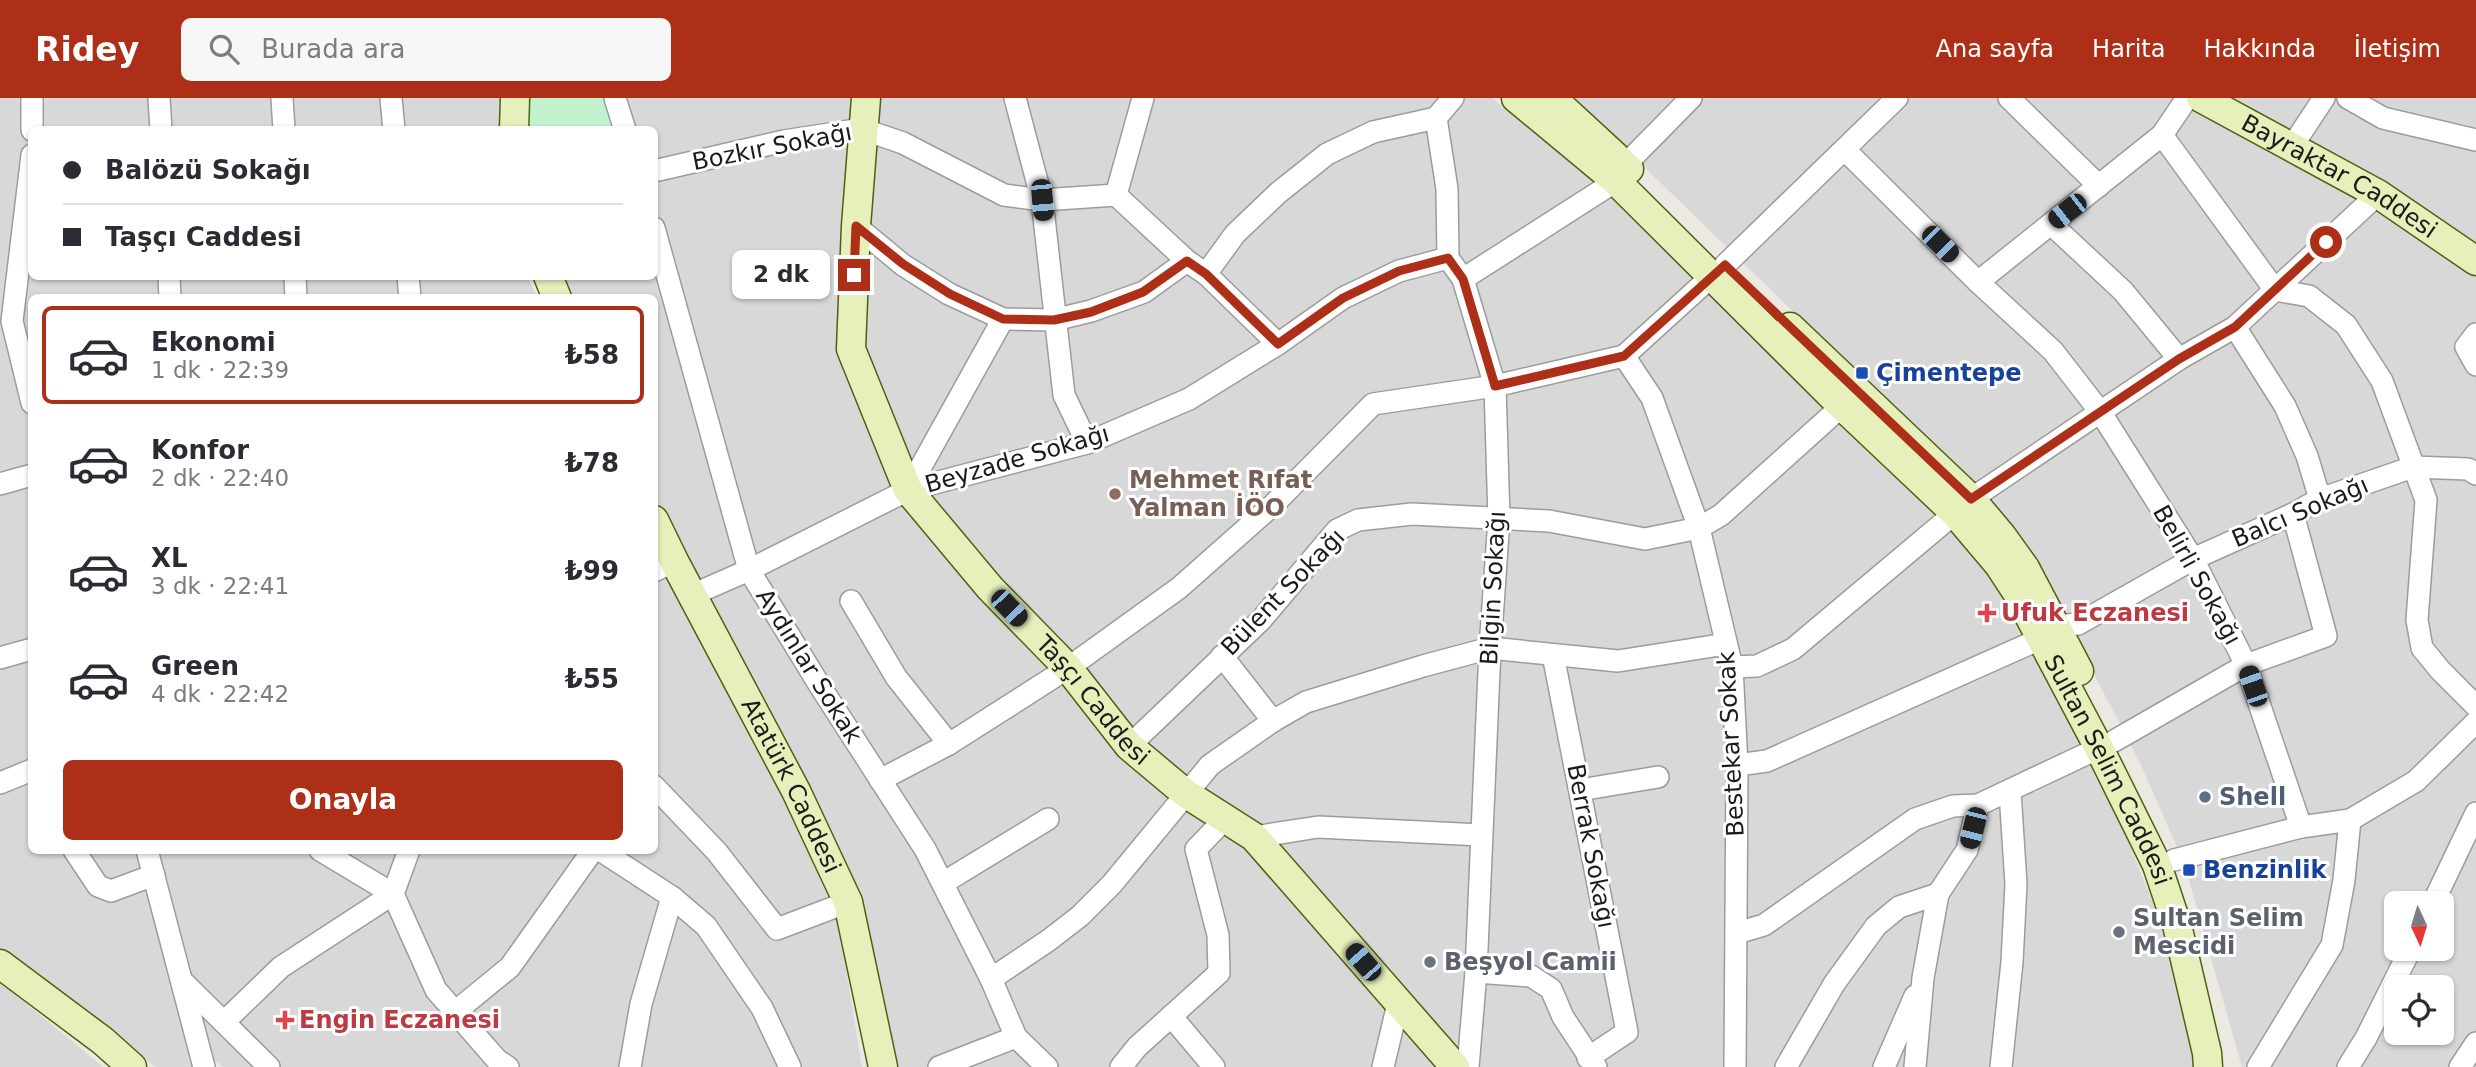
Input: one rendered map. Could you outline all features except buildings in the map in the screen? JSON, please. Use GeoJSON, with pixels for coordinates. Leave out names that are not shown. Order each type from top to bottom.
{"type":"FeatureCollection","features":[{"type":"Feature","properties":{"kind":"street"},"geometry":{"type":"LineString","coordinates":[[32,98],[32,126]]}},
{"type":"Feature","properties":{"kind":"street"},"geometry":{"type":"LineString","coordinates":[[159,98],[161,126]]}},
{"type":"Feature","properties":{"kind":"street"},"geometry":{"type":"LineString","coordinates":[[282,98],[284,126]]}},
{"type":"Feature","properties":{"kind":"street"},"geometry":{"type":"LineString","coordinates":[[391,98],[394,126]]}},
{"type":"Feature","properties":{"kind":"street"},"geometry":{"type":"LineString","coordinates":[[514,126],[515,98]]}},
{"type":"Feature","properties":{"kind":"street"},"geometry":{"type":"LineString","coordinates":[[615,98],[624,126]]}},
{"type":"Feature","properties":{"kind":"street","name":"Taşçı Caddesi"},"geometry":{"type":"LineString","coordinates":[[866,98],[856,226],[851,349],[908,490],[990,588],[1068,668],[1129,746],[1185,793],[1254,837],[1455,1067]]}},
{"type":"Feature","properties":{"kind":"street"},"geometry":{"type":"LineString","coordinates":[[1015,98],[1042,200],[1064,395],[1087,443]]}},
{"type":"Feature","properties":{"kind":"street"},"geometry":{"type":"LineString","coordinates":[[1143,98],[1116,195],[1187,261],[1206,274],[1278,344]]}},
{"type":"Feature","properties":{"kind":"street"},"geometry":{"type":"LineString","coordinates":[[1206,274],[1235,234],[1278,193],[1327,153],[1373,132],[1436,118],[1454,98]]}},
{"type":"Feature","properties":{"kind":"street","name":"Sultan Selim Caddesi"},"geometry":{"type":"LineString","coordinates":[[1516,98],[1621,173]]}},
{"type":"Feature","properties":{"kind":"street","name":"Sultan Selim Caddesi"},"geometry":{"type":"LineString","coordinates":[[1552,98],[1621,173],[1718,271],[1963,506],[1999,565],[2048,632],[2165,862],[2215,999],[2229,1067]]}},
{"type":"Feature","properties":{"kind":"street"},"geometry":{"type":"LineString","coordinates":[[1463,279],[1621,173],[1691,98]]}},
{"type":"Feature","properties":{"kind":"street"},"geometry":{"type":"LineString","coordinates":[[880,780],[949,744],[1068,668],[1188,580],[1274,505],[1373,404],[1495,386],[1624,356],[1718,271],[1897,98]]}},
{"type":"Feature","properties":{"kind":"street"},"geometry":{"type":"LineString","coordinates":[[2009,98],[2099,186]]}},
{"type":"Feature","properties":{"kind":"street"},"geometry":{"type":"LineString","coordinates":[[1978,282],[2162,135],[2187,98]]}},
{"type":"Feature","properties":{"kind":"street","name":"Bayraktar Caddesi"},"geometry":{"type":"LineString","coordinates":[[2201,98],[2378,194],[2476,261]]}},
{"type":"Feature","properties":{"kind":"street"},"geometry":{"type":"LineString","coordinates":[[2291,148],[2324,98]]}},
{"type":"Feature","properties":{"kind":"street"},"geometry":{"type":"LineString","coordinates":[[2348,98],[2383,118],[2476,140]]}},
{"type":"Feature","properties":{"kind":"street"},"geometry":{"type":"LineString","coordinates":[[1436,118],[1447,189],[1448,258]]}},
{"type":"Feature","properties":{"kind":"street","name":"Bozkır Sokağı"},"geometry":{"type":"LineString","coordinates":[[658,170],[784,141],[862,129],[903,143],[1004,195],[1042,200],[1116,195]]}},
{"type":"Feature","properties":{"kind":"street"},"geometry":{"type":"LineString","coordinates":[[2162,135],[2275,290],[2309,296],[2346,325],[2382,381],[2426,500],[2417,620],[2422,648],[2476,706]]}},
{"type":"Feature","properties":{"kind":"street","name":"Belirli Sokağı"},"geometry":{"type":"LineString","coordinates":[[1845,150],[1978,282],[2053,351],[2101,413],[2193,559],[2246,665],[2301,827]]}},
{"type":"Feature","properties":{"kind":"street"},"geometry":{"type":"LineString","coordinates":[[28,180],[6,319],[28,390]]}},
{"type":"Feature","properties":{"kind":"street"},"geometry":{"type":"LineString","coordinates":[[1732,667],[1758,666],[1793,649],[1963,506],[2179,359],[2235,327],[2378,194]]}},
{"type":"Feature","properties":{"kind":"street"},"geometry":{"type":"LineString","coordinates":[[2051,224],[2123,290],[2179,359]]}},
{"type":"Feature","properties":{"kind":"street"},"geometry":{"type":"LineString","coordinates":[[856,226],[914,272],[950,294],[1003,319],[1054,320],[1091,312],[1143,292],[1187,261]]}},
{"type":"Feature","properties":{"kind":"street","name":"Aydınlar Sokak"},"geometry":{"type":"LineString","coordinates":[[658,242],[749,570],[925,849],[991,979],[1016,1037],[1047,1067]]}},
{"type":"Feature","properties":{"kind":"street","name":"Bilgin Sokağı"},"geometry":{"type":"LineString","coordinates":[[1448,258],[1463,279],[1495,386],[1499,519],[1490,648],[1476,972],[1468,1067]]}},
{"type":"Feature","properties":{"kind":"street","name":"Beyzade Sokağı"},"geometry":{"type":"LineString","coordinates":[[692,595],[749,570],[908,490],[1087,443],[1189,399],[1278,344],[1343,298],[1399,271],[1448,258]]}},
{"type":"Feature","properties":{"kind":"street"},"geometry":{"type":"LineString","coordinates":[[908,490],[1003,319]]}},
{"type":"Feature","properties":{"kind":"street"},"geometry":{"type":"LineString","coordinates":[[2235,327],[2285,406],[2307,456],[2320,499]]}},
{"type":"Feature","properties":{"kind":"street"},"geometry":{"type":"LineString","coordinates":[[2476,334],[2466,347],[2476,365]]}},
{"type":"Feature","properties":{"kind":"street","name":"Bestekar Sokak"},"geometry":{"type":"LineString","coordinates":[[1624,356],[1652,398],[1699,528],[1732,667],[1737,765],[1735,1067]]}},
{"type":"Feature","properties":{"kind":"street","name":"Bülent Sokağı"},"geometry":{"type":"LineString","coordinates":[[1129,746],[1261,620],[1337,530],[1358,520],[1412,514],[1549,521],[1644,539],[1699,528],[1721,515],[1847,396]]}},
{"type":"Feature","properties":{"kind":"street","name":"Balcı Sokağı"},"geometry":{"type":"LineString","coordinates":[[1737,765],[1767,761],[2048,632],[2078,624],[2193,559],[2320,499],[2413,467],[2468,469],[2476,474]]}},
{"type":"Feature","properties":{"kind":"street"},"geometry":{"type":"LineString","coordinates":[[0,484],[28,476]]}},
{"type":"Feature","properties":{"kind":"street"},"geometry":{"type":"LineString","coordinates":[[1737,933],[1764,925],[1914,819],[1953,806],[1978,805],[2010,792],[2106,745],[2246,665],[2326,636],[2293,514]]}},
{"type":"Feature","properties":{"kind":"street","name":"Atatürk Caddesi"},"geometry":{"type":"LineString","coordinates":[[658,538],[664,566],[692,595],[796,791],[848,902],[883,1067]]}},
{"type":"Feature","properties":{"kind":"street"},"geometry":{"type":"LineString","coordinates":[[851,601],[896,677],[949,744]]}},
{"type":"Feature","properties":{"kind":"street"},"geometry":{"type":"LineString","coordinates":[[991,979],[1080,916],[1112,884],[1210,765],[1273,721],[1306,702],[1490,648],[1618,661],[1726,644]]}},
{"type":"Feature","properties":{"kind":"street"},"geometry":{"type":"LineString","coordinates":[[0,657],[28,650]]}},
{"type":"Feature","properties":{"kind":"street","name":"Berrak Sokağı"},"geometry":{"type":"LineString","coordinates":[[1553,655],[1627,1032],[1592,1062]]}},
{"type":"Feature","properties":{"kind":"street"},"geometry":{"type":"LineString","coordinates":[[1223,656],[1273,721]]}},
{"type":"Feature","properties":{"kind":"street"},"geometry":{"type":"LineString","coordinates":[[2165,862],[2301,827],[2350,820],[2416,781],[2476,722]]}},
{"type":"Feature","properties":{"kind":"street"},"geometry":{"type":"LineString","coordinates":[[0,783],[28,777]]}},
{"type":"Feature","properties":{"kind":"street"},"geometry":{"type":"LineString","coordinates":[[1580,790],[1658,777]]}},
{"type":"Feature","properties":{"kind":"street"},"geometry":{"type":"LineString","coordinates":[[658,790],[717,852],[777,929],[848,902]]}},
{"type":"Feature","properties":{"kind":"street"},"geometry":{"type":"LineString","coordinates":[[2001,1067],[2012,962],[2016,884],[2010,792]]}},
{"type":"Feature","properties":{"kind":"street"},"geometry":{"type":"LineString","coordinates":[[1915,1067],[1923,978],[1938,894],[1967,850],[1978,805]]}},
{"type":"Feature","properties":{"kind":"street"},"geometry":{"type":"LineString","coordinates":[[2441,891],[2468,851],[2476,813]]}},
{"type":"Feature","properties":{"kind":"street"},"geometry":{"type":"LineString","coordinates":[[943,883],[1048,819]]}},
{"type":"Feature","properties":{"kind":"street"},"geometry":{"type":"LineString","coordinates":[[1121,1067],[1138,1047],[1219,973],[1218,935],[1196,849],[1224,820]]}},
{"type":"Feature","properties":{"kind":"street"},"geometry":{"type":"LineString","coordinates":[[2258,1067],[2332,945],[2344,880],[2350,820]]}},
{"type":"Feature","properties":{"kind":"street"},"geometry":{"type":"LineString","coordinates":[[1254,837],[1318,827],[1481,835]]}},
{"type":"Feature","properties":{"kind":"street"},"geometry":{"type":"LineString","coordinates":[[77,854],[98,886],[111,891],[154,875]]}},
{"type":"Feature","properties":{"kind":"street"},"geometry":{"type":"LineString","coordinates":[[147,854],[204,1067]]}},
{"type":"Feature","properties":{"kind":"street"},"geometry":{"type":"LineString","coordinates":[[327,854],[393,894],[436,990],[497,1060],[508,1067]]}},
{"type":"Feature","properties":{"kind":"street"},"geometry":{"type":"LineString","coordinates":[[224,1022],[281,967],[393,894],[408,854]]}},
{"type":"Feature","properties":{"kind":"street"},"geometry":{"type":"LineString","coordinates":[[455,1012],[510,967],[590,854]]}},
{"type":"Feature","properties":{"kind":"street"},"geometry":{"type":"LineString","coordinates":[[606,854],[673,897],[706,926],[762,1008],[790,1067]]}},
{"type":"Feature","properties":{"kind":"street","name":"Sultan Selim Caddesi"},"geometry":{"type":"LineString","coordinates":[[2165,862],[2177,925],[2205,1040],[2208,1067]]}},
{"type":"Feature","properties":{"kind":"street"},"geometry":{"type":"LineString","coordinates":[[1786,1067],[1834,984],[1876,926],[1899,907],[1938,894]]}},
{"type":"Feature","properties":{"kind":"street"},"geometry":{"type":"LineString","coordinates":[[630,1067],[641,1004],[673,897]]}},
{"type":"Feature","properties":{"kind":"street"},"geometry":{"type":"LineString","coordinates":[[2348,1067],[2366,1038],[2404,961]]}},
{"type":"Feature","properties":{"kind":"street"},"geometry":{"type":"LineString","coordinates":[[0,964],[103,1041],[132,1067]]}},
{"type":"Feature","properties":{"kind":"street"},"geometry":{"type":"LineString","coordinates":[[1476,972],[1531,976],[1550,989],[1563,1017],[1592,1062]]}},
{"type":"Feature","properties":{"kind":"street"},"geometry":{"type":"LineString","coordinates":[[1884,1067],[1923,978]]}},
{"type":"Feature","properties":{"kind":"street"},"geometry":{"type":"LineString","coordinates":[[181,980],[270,1067]]}},
{"type":"Feature","properties":{"kind":"street"},"geometry":{"type":"LineString","coordinates":[[1383,1067],[1398,1004]]}},
{"type":"Feature","properties":{"kind":"street"},"geometry":{"type":"LineString","coordinates":[[1171,1016],[1213,1067]]}},
{"type":"Feature","properties":{"kind":"street"},"geometry":{"type":"LineString","coordinates":[[939,1067],[1016,1037]]}},
{"type":"Feature","properties":{"kind":"street"},"geometry":{"type":"LineString","coordinates":[[2460,1067],[2476,1043]]}},
{"type":"Feature","properties":{"kind":"shaded area"},"geometry":{"type":"Polygon","coordinates":[[[0,98],[503,98],[502,126],[28,126],[28,280],[529,280],[536,294],[28,294],[28,854],[658,854],[658,556],[789,806],[838,921],[862,1067],[224,1067],[216,1062],[197,1067],[156,1067],[0,952],[0,98]]]}},
{"type":"Feature","properties":{"kind":"shaded area"},"geometry":{"type":"Polygon","coordinates":[[[608,98],[1492,98],[1585,171],[1923,497],[1996,576],[2123,829],[2167,937],[2196,1067],[891,1067],[866,935],[845,862],[677,549],[658,505],[658,294],[571,294],[565,280],[658,280],[658,126],[618,126],[608,98]]]}},
{"type":"Feature","properties":{"kind":"shaded area"},"geometry":{"type":"Polygon","coordinates":[[[1570,98],[2476,98],[2476,1067],[2242,1067],[2184,863],[2140,763],[2034,558],[1988,501],[1570,98]]]}},
{"type":"Feature","properties":{"kind":"shaded area"},"geometry":{"type":"Polygon","coordinates":[[[0,982],[103,1067],[0,1067],[0,982]]]}},
{"type":"Feature","properties":{"kind":"green space"},"geometry":{"type":"Polygon","coordinates":[[[523,98],[608,98],[618,126],[522,126],[523,98]]]}},
{"type":"Feature","properties":{"kind":"place","name":"Çimentepe"},"geometry":{"type":"Point","coordinates":[1862,373]}},
{"type":"Feature","properties":{"kind":"place","name":"Mehmet Rıfat Yalman İÖO"},"geometry":{"type":"Point","coordinates":[1115,494]}},
{"type":"Feature","properties":{"kind":"place","name":"Ufuk Eczanesi"},"geometry":{"type":"Point","coordinates":[1987,613]}},
{"type":"Feature","properties":{"kind":"place","name":"Shell"},"geometry":{"type":"Point","coordinates":[2205,797]}},
{"type":"Feature","properties":{"kind":"place","name":"Benzinlik"},"geometry":{"type":"Point","coordinates":[2189,870]}},
{"type":"Feature","properties":{"kind":"place","name":"Sultan Selim Mescidi"},"geometry":{"type":"Point","coordinates":[2119,932]}},
{"type":"Feature","properties":{"kind":"place","name":"Beşyol Camii"},"geometry":{"type":"Point","coordinates":[1430,962]}},
{"type":"Feature","properties":{"kind":"place","name":"Engin Eczanesi"},"geometry":{"type":"Point","coordinates":[285,1020]}},
{"type":"Feature","properties":{"kind":"route"},"geometry":{"type":"LineString","coordinates":[[854,275],[856,226],[903,264],[950,294],[1003,319],[1054,320],[1091,312],[1143,292],[1187,261],[1206,274],[1278,344],[1343,298],[1399,271],[1448,258],[1463,279],[1495,386],[1624,356],[1725,265],[1971,499],[2179,359],[2235,327],[2326,242]]}}]}
